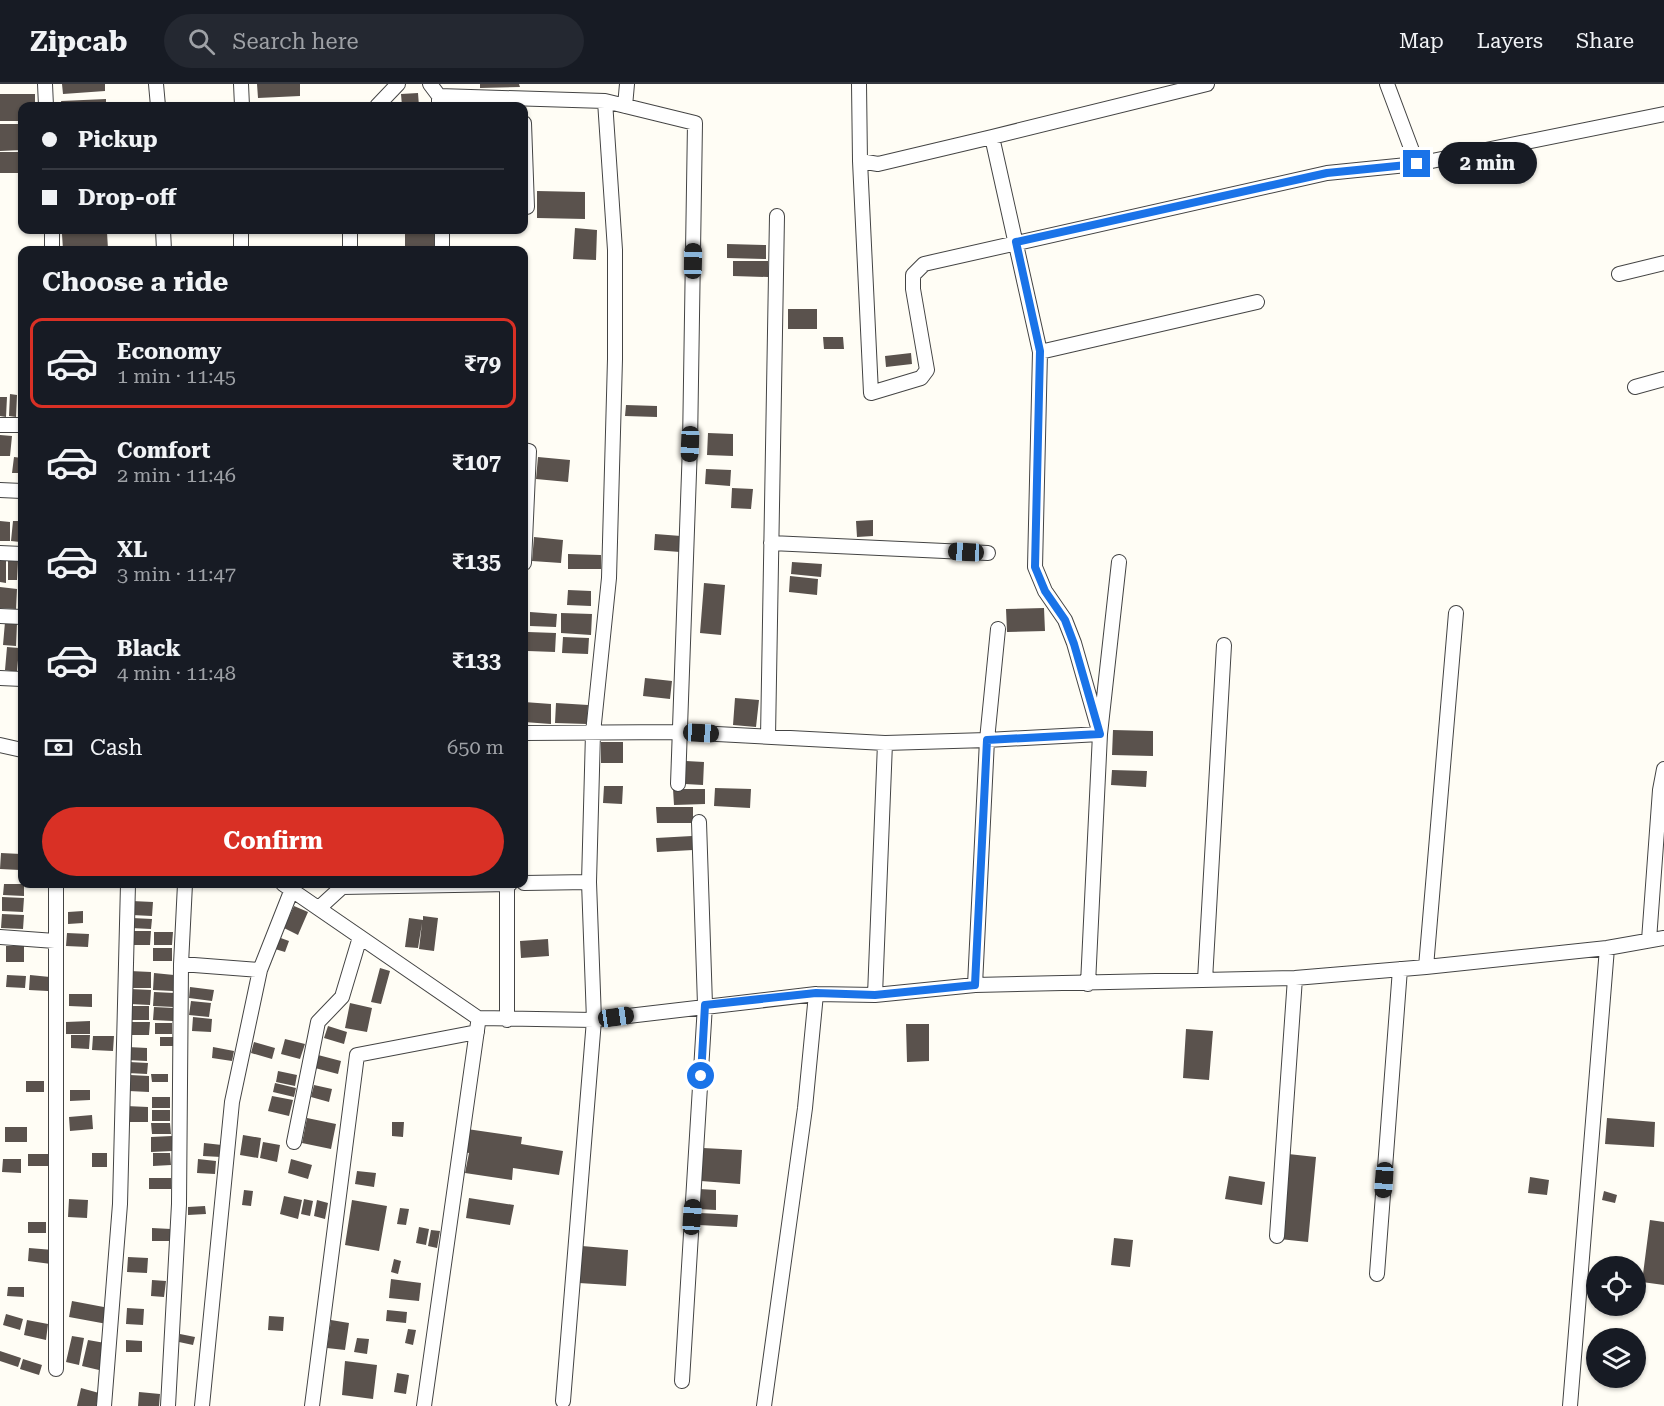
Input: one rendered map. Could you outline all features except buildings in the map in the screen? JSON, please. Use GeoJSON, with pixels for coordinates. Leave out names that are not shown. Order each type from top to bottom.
{"type":"FeatureCollection","features":[{"type":"Feature","properties":{"kind":"street"},"geometry":{"type":"LineString","coordinates":[[45,84],[46,102]]}},
{"type":"Feature","properties":{"kind":"street"},"geometry":{"type":"LineString","coordinates":[[156,84],[158,102]]}},
{"type":"Feature","properties":{"kind":"street"},"geometry":{"type":"LineString","coordinates":[[241,84],[242,102]]}},
{"type":"Feature","properties":{"kind":"street"},"geometry":{"type":"LineString","coordinates":[[381,102],[398,84]]}},
{"type":"Feature","properties":{"kind":"street"},"geometry":{"type":"LineString","coordinates":[[430,84],[439,101],[605,101],[696,123],[690,444],[678,784]]}},
{"type":"Feature","properties":{"kind":"street"},"geometry":{"type":"LineString","coordinates":[[625,105],[627,84]]}},
{"type":"Feature","properties":{"kind":"street"},"geometry":{"type":"LineString","coordinates":[[859,84],[860,161],[871,393],[921,378],[927,370],[913,289],[913,275],[924,264],[1327,173],[1417,164],[1664,114]]}},
{"type":"Feature","properties":{"kind":"street"},"geometry":{"type":"LineString","coordinates":[[860,161],[878,164],[1207,84]]}},
{"type":"Feature","properties":{"kind":"street"},"geometry":{"type":"LineString","coordinates":[[1387,84],[1417,164]]}},
{"type":"Feature","properties":{"kind":"street"},"geometry":{"type":"LineString","coordinates":[[563,1401],[594,1020],[589,882],[593,733],[609,578],[615,359],[615,250],[605,101]]}},
{"type":"Feature","properties":{"kind":"street"},"geometry":{"type":"LineString","coordinates":[[992,137],[1040,351],[1035,567],[1045,591],[1065,620],[1100,734]]}},
{"type":"Feature","properties":{"kind":"street"},"geometry":{"type":"LineString","coordinates":[[768,737],[777,216]]}},
{"type":"Feature","properties":{"kind":"street"},"geometry":{"type":"LineString","coordinates":[[1619,274],[1664,263]]}},
{"type":"Feature","properties":{"kind":"street"},"geometry":{"type":"LineString","coordinates":[[1040,351],[1257,302]]}},
{"type":"Feature","properties":{"kind":"street"},"geometry":{"type":"LineString","coordinates":[[1635,387],[1664,379]]}},
{"type":"Feature","properties":{"kind":"street"},"geometry":{"type":"LineString","coordinates":[[0,425],[18,425]]}},
{"type":"Feature","properties":{"kind":"street"},"geometry":{"type":"LineString","coordinates":[[528,450],[528,473]]}},
{"type":"Feature","properties":{"kind":"street"},"geometry":{"type":"LineString","coordinates":[[0,490],[18,490]]}},
{"type":"Feature","properties":{"kind":"street"},"geometry":{"type":"LineString","coordinates":[[771,543],[988,553]]}},
{"type":"Feature","properties":{"kind":"street"},"geometry":{"type":"LineString","coordinates":[[0,554],[18,554]]}},
{"type":"Feature","properties":{"kind":"street"},"geometry":{"type":"LineString","coordinates":[[1088,984],[1100,734],[1119,562]]}},
{"type":"Feature","properties":{"kind":"street"},"geometry":{"type":"LineString","coordinates":[[1426,967],[1456,613]]}},
{"type":"Feature","properties":{"kind":"street"},"geometry":{"type":"LineString","coordinates":[[0,616],[18,617]]}},
{"type":"Feature","properties":{"kind":"street"},"geometry":{"type":"LineString","coordinates":[[975,985],[987,740],[998,629]]}},
{"type":"Feature","properties":{"kind":"street"},"geometry":{"type":"LineString","coordinates":[[1205,980],[1224,645]]}},
{"type":"Feature","properties":{"kind":"street"},"geometry":{"type":"LineString","coordinates":[[0,678],[18,679]]}},
{"type":"Feature","properties":{"kind":"street"},"geometry":{"type":"LineString","coordinates":[[528,733],[679,732],[885,743],[1100,734]]}},
{"type":"Feature","properties":{"kind":"street"},"geometry":{"type":"LineString","coordinates":[[875,995],[885,743]]}},
{"type":"Feature","properties":{"kind":"street"},"geometry":{"type":"LineString","coordinates":[[0,745],[18,749]]}},
{"type":"Feature","properties":{"kind":"street"},"geometry":{"type":"LineString","coordinates":[[1649,940],[1660,790],[1664,769]]}},
{"type":"Feature","properties":{"kind":"street"},"geometry":{"type":"LineString","coordinates":[[682,1381],[705,1005],[699,822]]}},
{"type":"Feature","properties":{"kind":"street"},"geometry":{"type":"LineString","coordinates":[[528,883],[589,882]]}},
{"type":"Feature","properties":{"kind":"street"},"geometry":{"type":"LineString","coordinates":[[56,888],[56,1369]]}},
{"type":"Feature","properties":{"kind":"street"},"geometry":{"type":"LineString","coordinates":[[104,1406],[120,1204],[128,888]]}},
{"type":"Feature","properties":{"kind":"street"},"geometry":{"type":"LineString","coordinates":[[168,1406],[179,1204],[181,964],[185,888]]}},
{"type":"Feature","properties":{"kind":"street"},"geometry":{"type":"LineString","coordinates":[[202,1406],[232,1102],[260,970],[286,888]]}},
{"type":"Feature","properties":{"kind":"street"},"geometry":{"type":"LineString","coordinates":[[290,888],[360,937],[477,1025]]}},
{"type":"Feature","properties":{"kind":"street"},"geometry":{"type":"LineString","coordinates":[[319,908],[339,888]]}},
{"type":"Feature","properties":{"kind":"street"},"geometry":{"type":"LineString","coordinates":[[507,1020],[508,888]]}},
{"type":"Feature","properties":{"kind":"street"},"geometry":{"type":"LineString","coordinates":[[0,937],[55,941]]}},
{"type":"Feature","properties":{"kind":"street"},"geometry":{"type":"LineString","coordinates":[[294,1142],[318,1022],[342,998],[360,937]]}},
{"type":"Feature","properties":{"kind":"street"},"geometry":{"type":"LineString","coordinates":[[312,1406],[357,1055],[477,1025],[507,1020],[594,1020],[816,993],[875,995],[975,985],[1295,978],[1607,948],[1664,938]]}},
{"type":"Feature","properties":{"kind":"street"},"geometry":{"type":"LineString","coordinates":[[1570,1406],[1607,948]]}},
{"type":"Feature","properties":{"kind":"street"},"geometry":{"type":"LineString","coordinates":[[181,964],[260,970]]}},
{"type":"Feature","properties":{"kind":"street"},"geometry":{"type":"LineString","coordinates":[[1377,1274],[1400,969]]}},
{"type":"Feature","properties":{"kind":"street"},"geometry":{"type":"LineString","coordinates":[[1277,1236],[1295,978]]}},
{"type":"Feature","properties":{"kind":"street"},"geometry":{"type":"LineString","coordinates":[[764,1406],[805,1108],[816,993]]}},
{"type":"Feature","properties":{"kind":"street"},"geometry":{"type":"LineString","coordinates":[[424,1406],[477,1025]]}},
{"type":"Feature","properties":{"kind":"route"},"geometry":{"type":"LineString","coordinates":[[701,1076],[705,1005],[816,993],[875,995],[975,985],[987,740],[1100,734],[1065,620],[1045,591],[1035,567],[1040,351],[1016,242],[1327,173],[1417,164]]}}]}
